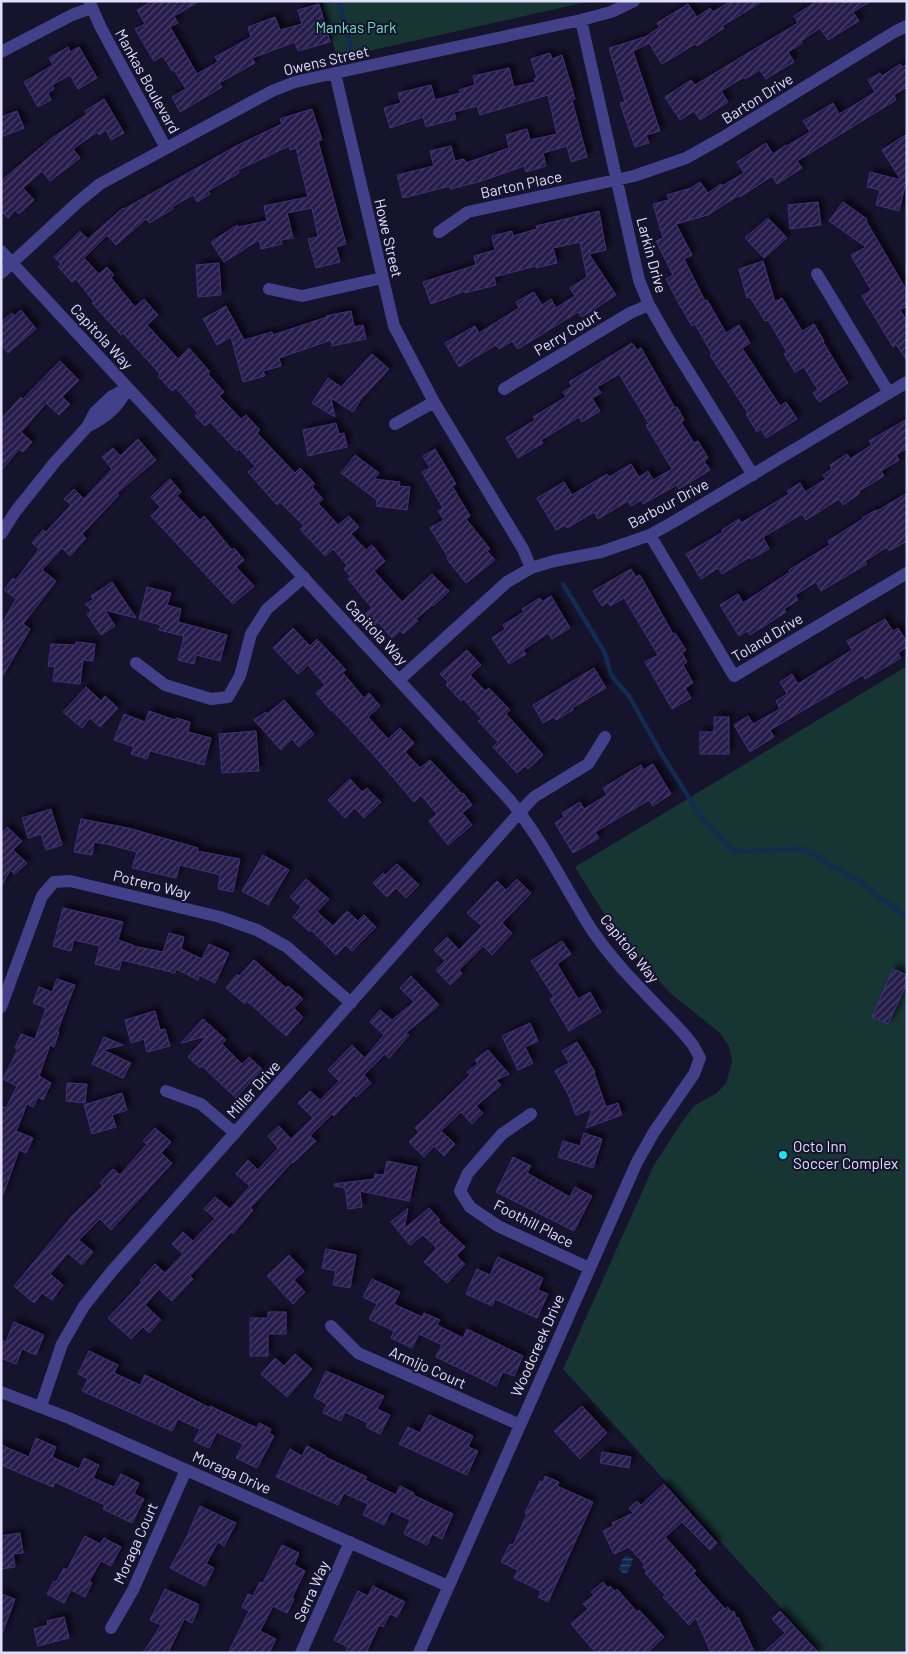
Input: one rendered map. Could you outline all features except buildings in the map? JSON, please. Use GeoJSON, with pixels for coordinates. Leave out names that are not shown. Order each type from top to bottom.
{"type":"FeatureCollection","features":[{"type":"Feature","properties":{"kind":"street","name":"Owens Street"},"geometry":{"type":"LineString","coordinates":[[1,273],[100,184],[272,90],[295,82],[581,20],[612,12],[634,1]]}},
{"type":"Feature","properties":{"kind":"street"},"geometry":{"type":"LineString","coordinates":[[1,52],[90,4]]}},
{"type":"Feature","properties":{"kind":"street","name":"Mankas Boulevard"},"geometry":{"type":"LineString","coordinates":[[90,4],[166,148]]}},
{"type":"Feature","properties":{"kind":"street","name":"Larkin Drive"},"geometry":{"type":"LineString","coordinates":[[581,20],[639,280],[649,305],[753,475]]}},
{"type":"Feature","properties":{"kind":"street","name":"Barton Drive"},"geometry":{"type":"LineString","coordinates":[[616,180],[663,167],[686,158],[907,26]]}},
{"type":"Feature","properties":{"kind":"street","name":"Howe Street"},"geometry":{"type":"LineString","coordinates":[[336,73],[394,326],[434,402],[523,549],[531,568]]}},
{"type":"Feature","properties":{"kind":"street","name":"Barton Place"},"geometry":{"type":"LineString","coordinates":[[439,232],[468,212],[616,180]]}},
{"type":"Feature","properties":{"kind":"street","name":"Capitola Way"},"geometry":{"type":"LineString","coordinates":[[1,251],[520,812],[592,929],[616,960],[684,1034],[700,1058]]}},
{"type":"Feature","properties":{"kind":"street"},"geometry":{"type":"LineString","coordinates":[[817,274],[889,393]]}},
{"type":"Feature","properties":{"kind":"street"},"geometry":{"type":"LineString","coordinates":[[269,288],[302,296],[382,278]]}},
{"type":"Feature","properties":{"kind":"street","name":"Perry Court"},"geometry":{"type":"LineString","coordinates":[[504,389],[630,313],[649,305]]}},
{"type":"Feature","properties":{"kind":"street","name":"Barbour Drive"},"geometry":{"type":"LineString","coordinates":[[399,680],[507,582],[531,568],[554,561],[601,552],[650,535],[907,382]]}},
{"type":"Feature","properties":{"kind":"street"},"geometry":{"type":"LineString","coordinates":[[1,534],[15,512],[54,462],[87,427],[95,412],[112,396],[128,388]]}},
{"type":"Feature","properties":{"kind":"street"},"geometry":{"type":"LineString","coordinates":[[395,424],[434,402]]}},
{"type":"Feature","properties":{"kind":"street","name":"Toland Drive"},"geometry":{"type":"LineString","coordinates":[[650,535],[734,676],[907,572]]}},
{"type":"Feature","properties":{"kind":"street"},"geometry":{"type":"LineString","coordinates":[[136,663],[165,685],[212,699],[228,697],[240,676],[251,634],[267,609],[304,577]]}},
{"type":"Feature","properties":{"kind":"street","name":"Miller Drive"},"geometry":{"type":"LineString","coordinates":[[41,1406],[62,1344],[84,1306],[112,1271],[520,812],[534,797],[588,764],[605,737]]}},
{"type":"Feature","properties":{"kind":"street","name":"Potrero Way"},"geometry":{"type":"LineString","coordinates":[[1,1007],[42,896],[54,882],[70,881],[220,918],[257,930],[287,947],[351,1003]]}},
{"type":"Feature","properties":{"kind":"street","name":"Woodcreek Drive"},"geometry":{"type":"LineString","coordinates":[[419,1653],[637,1162],[654,1132],[694,1074],[700,1058]]}},
{"type":"Feature","properties":{"kind":"street"},"geometry":{"type":"LineString","coordinates":[[166,1091],[201,1104],[236,1133]]}},
{"type":"Feature","properties":{"kind":"street","name":"Foothill Place"},"geometry":{"type":"LineString","coordinates":[[531,1114],[502,1134],[468,1173],[460,1191],[470,1207],[498,1226],[589,1268]]}},
{"type":"Feature","properties":{"kind":"street","name":"Armijo Court"},"geometry":{"type":"LineString","coordinates":[[331,1326],[358,1354],[520,1425]]}},
{"type":"Feature","properties":{"kind":"street","name":"Moraga Drive"},"geometry":{"type":"LineString","coordinates":[[1,1392],[41,1406],[448,1586]]}},
{"type":"Feature","properties":{"kind":"street","name":"Moraga Court"},"geometry":{"type":"LineString","coordinates":[[111,1628],[133,1590],[186,1470]]}},
{"type":"Feature","properties":{"kind":"street","name":"Serra Way"},"geometry":{"type":"LineString","coordinates":[[301,1653],[350,1542]]}},
{"type":"Feature","properties":{"kind":"green space","name":"Mankas Park"},"geometry":{"type":"Polygon","coordinates":[[[322,1],[591,1],[337,58],[322,1]]]}},
{"type":"Feature","properties":{"kind":"green space","name":"Octo Inn Soccer Complex"},"geometry":{"type":"Polygon","coordinates":[[[907,666],[907,1653],[822,1653],[563,1369],[654,1165],[695,1105],[717,1093],[726,1083],[732,1062],[729,1046],[719,1032],[671,994],[616,933],[575,867],[907,666]]]}},
{"type":"Feature","properties":{"kind":"water"},"geometry":{"type":"Polygon","coordinates":[[[626,1555],[633,1559],[628,1572],[624,1574],[619,1570],[622,1560],[626,1555]]]}},
{"type":"Feature","properties":{"kind":"waterway"},"geometry":{"type":"LineString","coordinates":[[339,1],[351,49]]}},
{"type":"Feature","properties":{"kind":"waterway"},"geometry":{"type":"LineString","coordinates":[[563,584],[605,653],[611,675],[629,696],[661,753],[703,820],[733,851],[804,849],[862,883],[907,918]]}},
{"type":"Feature","properties":{"kind":"place","name":"Octo Inn Soccer Complex"},"geometry":{"type":"Point","coordinates":[783,1155]}}]}
